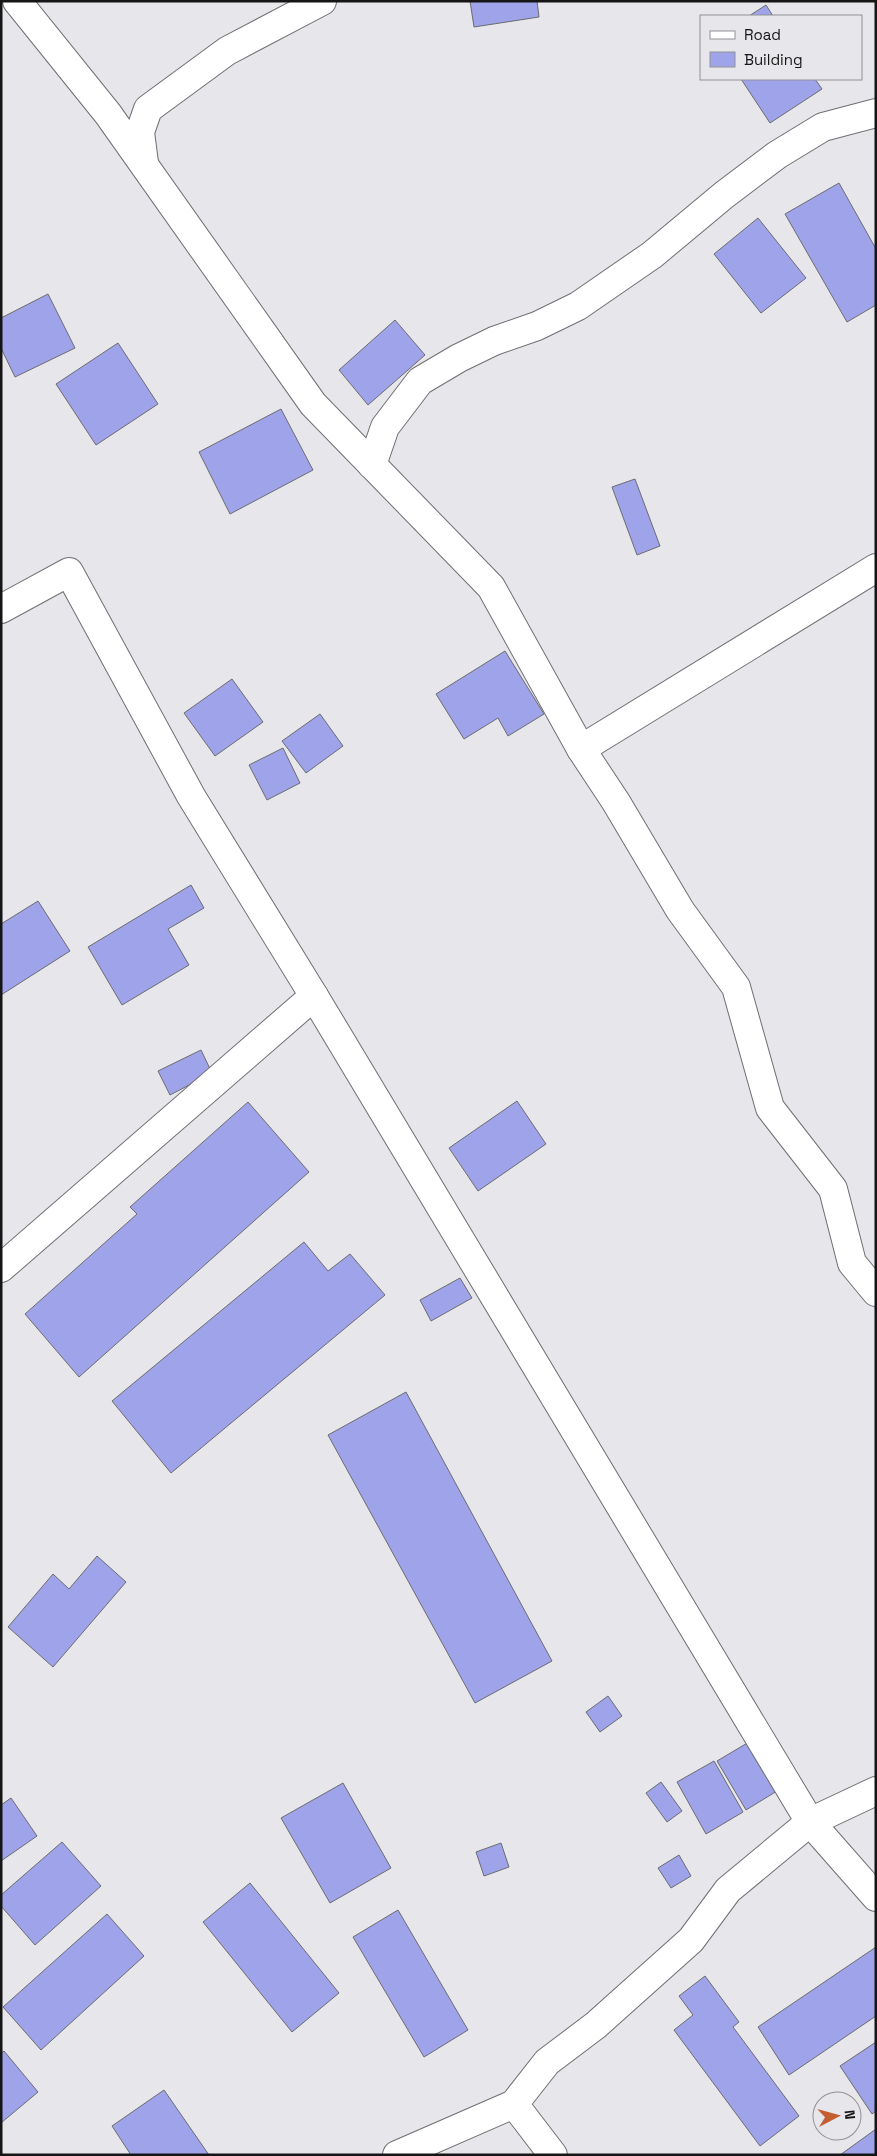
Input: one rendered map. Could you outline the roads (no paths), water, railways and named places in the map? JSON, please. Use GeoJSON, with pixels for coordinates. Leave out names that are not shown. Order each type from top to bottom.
{"type":"FeatureCollection","features":[{"type":"Feature","properties":{"kind":"street"},"geometry":{"type":"LineString","coordinates":[[17,1],[108,114],[313,404],[491,587],[581,749],[616,802],[680,910],[736,987],[770,1108],[833,1189],[852,1263],[876,1292]]}},
{"type":"Feature","properties":{"kind":"street"},"geometry":{"type":"LineString","coordinates":[[144,164],[140,132],[148,109],[227,51],[322,1]]}},
{"type":"Feature","properties":{"kind":"street"},"geometry":{"type":"LineString","coordinates":[[372,465],[385,427],[420,381],[459,358],[494,341],[537,326],[578,306],[652,255],[724,195],[777,155],[823,127],[876,113]]}},
{"type":"Feature","properties":{"kind":"street"},"geometry":{"type":"LineString","coordinates":[[581,749],[876,568]]}},
{"type":"Feature","properties":{"kind":"street"},"geometry":{"type":"LineString","coordinates":[[1,609],[69,572],[191,796],[314,996],[810,1822],[876,1897]]}},
{"type":"Feature","properties":{"kind":"street"},"geometry":{"type":"LineString","coordinates":[[1,1268],[314,996]]}},
{"type":"Feature","properties":{"kind":"street"},"geometry":{"type":"LineString","coordinates":[[397,2155],[514,2104],[547,2062],[596,2025],[691,1940],[728,1890],[810,1822],[876,1790]]}},
{"type":"Feature","properties":{"kind":"street"},"geometry":{"type":"LineString","coordinates":[[514,2104],[553,2155]]}}]}
